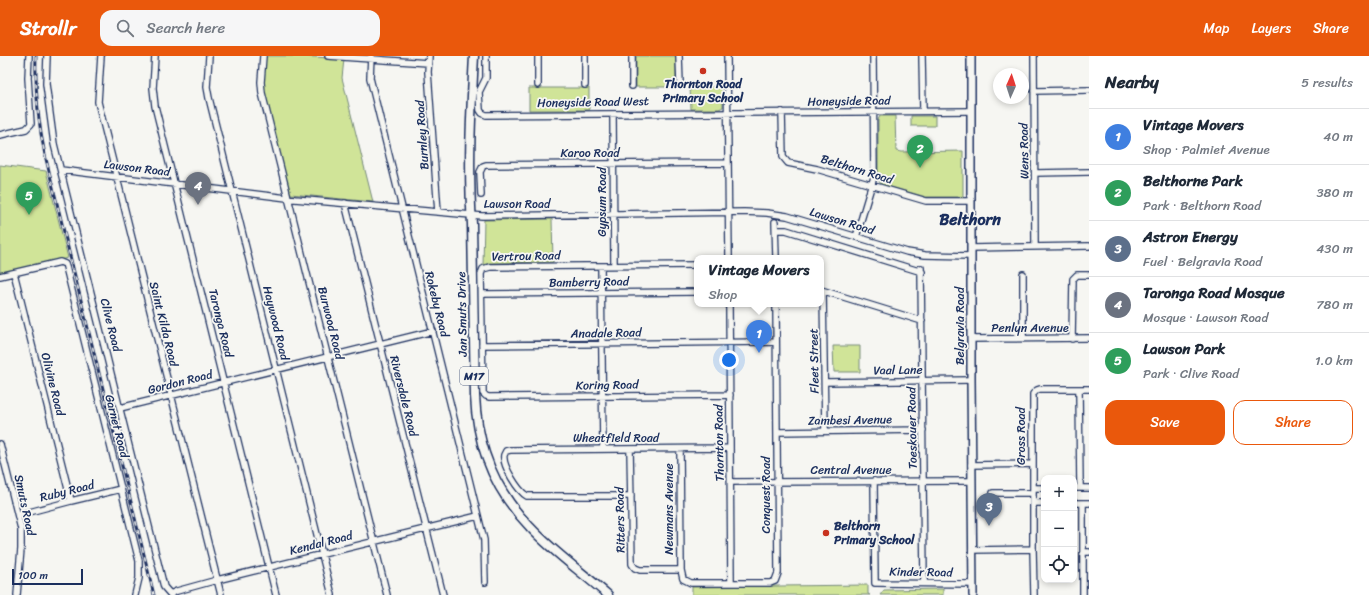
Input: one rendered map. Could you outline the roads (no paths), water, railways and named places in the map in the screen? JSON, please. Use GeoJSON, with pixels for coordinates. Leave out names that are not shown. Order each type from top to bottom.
{"type":"FeatureCollection","features":[{"type":"Feature","properties":{"kind":"main road","name":"Jan Smuts Drive"},"geometry":{"type":"LineString","coordinates":[[474,56],[470,154],[475,396],[477,420],[482,444],[492,473],[512,507],[530,528],[570,564],[608,595]]}},
{"type":"Feature","properties":{"kind":"main road","name":"Jan Smuts Drive"},"geometry":{"type":"LineString","coordinates":[[570,564],[600,595]]}},
{"type":"Feature","properties":{"kind":"street"},"geometry":{"type":"LineString","coordinates":[[0,135],[26,129],[30,124],[28,56]]}},
{"type":"Feature","properties":{"kind":"street","name":"Clive Road"},"geometry":{"type":"LineString","coordinates":[[47,56],[46,84],[54,144],[164,586],[171,594]]}},
{"type":"Feature","properties":{"kind":"street","name":"Saint Kilda Road"},"geometry":{"type":"LineString","coordinates":[[101,56],[98,100],[221,595]]}},
{"type":"Feature","properties":{"kind":"street","name":"Taronga Road"},"geometry":{"type":"LineString","coordinates":[[155,56],[153,84],[154,99],[276,595]]}},
{"type":"Feature","properties":{"kind":"street","name":"Haywood Road"},"geometry":{"type":"LineString","coordinates":[[209,56],[208,94],[332,595]]}},
{"type":"Feature","properties":{"kind":"street","name":"Burwood Road"},"geometry":{"type":"LineString","coordinates":[[263,56],[261,82],[262,93],[387,595]]}},
{"type":"Feature","properties":{"kind":"street"},"geometry":{"type":"LineString","coordinates":[[328,56],[428,63]]}},
{"type":"Feature","properties":{"kind":"street","name":"Burnley Road"},"geometry":{"type":"LineString","coordinates":[[429,56],[428,63],[438,212]]}},
{"type":"Feature","properties":{"kind":"street","name":"Honeyside Road West"},"geometry":{"type":"LineString","coordinates":[[486,56],[486,78],[479,92],[480,110],[486,115],[728,112]]}},
{"type":"Feature","properties":{"kind":"street"},"geometry":{"type":"LineString","coordinates":[[538,56],[538,85]]}},
{"type":"Feature","properties":{"kind":"street"},"geometry":{"type":"LineString","coordinates":[[585,56],[585,85]]}},
{"type":"Feature","properties":{"kind":"street"},"geometry":{"type":"LineString","coordinates":[[632,56],[632,86]]}},
{"type":"Feature","properties":{"kind":"street"},"geometry":{"type":"LineString","coordinates":[[679,56],[680,84]]}},
{"type":"Feature","properties":{"kind":"street"},"geometry":{"type":"LineString","coordinates":[[727,56],[729,255]]}},
{"type":"Feature","properties":{"kind":"street"},"geometry":{"type":"LineString","coordinates":[[856,237],[874,176],[873,56]]}},
{"type":"Feature","properties":{"kind":"street"},"geometry":{"type":"LineString","coordinates":[[922,56],[922,111]]}},
{"type":"Feature","properties":{"kind":"street","name":"Belgravia Road"},"geometry":{"type":"LineString","coordinates":[[971,56],[970,256],[973,595]]}},
{"type":"Feature","properties":{"kind":"street","name":"Wens Road"},"geometry":{"type":"LineString","coordinates":[[1034,56],[1035,247]]}},
{"type":"Feature","properties":{"kind":"street","name":"Rokeby Road"},"geometry":{"type":"LineString","coordinates":[[370,58],[370,78],[485,546],[485,582]]}},
{"type":"Feature","properties":{"kind":"street"},"geometry":{"type":"LineString","coordinates":[[1034,91],[1089,90]]}},
{"type":"Feature","properties":{"kind":"street","name":"Honeyside Road"},"geometry":{"type":"LineString","coordinates":[[728,112],[971,111]]}},
{"type":"Feature","properties":{"kind":"street","name":"Belthorn Road"},"geometry":{"type":"LineString","coordinates":[[782,112],[782,152],[785,161],[788,163],[817,169],[926,201],[971,202]]}},
{"type":"Feature","properties":{"kind":"street","name":"Gypsum Road"},"geometry":{"type":"LineString","coordinates":[[613,114],[614,266]]}},
{"type":"Feature","properties":{"kind":"street","name":"Karoo Road"},"geometry":{"type":"LineString","coordinates":[[481,195],[480,172],[483,166],[486,165],[728,163]]}},
{"type":"Feature","properties":{"kind":"street","name":"Lawson Road"},"geometry":{"type":"LineString","coordinates":[[61,170],[288,198],[472,215],[511,216],[744,212],[777,214],[915,254],[970,256]]}},
{"type":"Feature","properties":{"kind":"street"},"geometry":{"type":"LineString","coordinates":[[1035,173],[1089,172]]}},
{"type":"Feature","properties":{"kind":"street","name":"Riversdale Road"},"geometry":{"type":"LineString","coordinates":[[345,203],[443,595]]}},
{"type":"Feature","properties":{"kind":"street"},"geometry":{"type":"LineString","coordinates":[[776,222],[776,255]]}},
{"type":"Feature","properties":{"kind":"street","name":"Toeskouer Road"},"geometry":{"type":"LineString","coordinates":[[776,230],[786,230],[921,270],[924,583]]}},
{"type":"Feature","properties":{"kind":"street"},"geometry":{"type":"LineString","coordinates":[[970,248],[1089,246]]}},
{"type":"Feature","properties":{"kind":"street","name":"Garnet Road"},"geometry":{"type":"LineString","coordinates":[[14,273],[60,262],[65,264],[139,561],[139,578],[135,595]]}},
{"type":"Feature","properties":{"kind":"street","name":"Vertrou Road"},"geometry":{"type":"LineString","coordinates":[[484,395],[482,345],[483,269],[487,267],[694,265]]}},
{"type":"Feature","properties":{"kind":"street"},"geometry":{"type":"LineString","coordinates":[[601,266],[603,449]]}},
{"type":"Feature","properties":{"kind":"street"},"geometry":{"type":"LineString","coordinates":[[0,276],[14,273]]}},
{"type":"Feature","properties":{"kind":"street","name":"Olivine Road"},"geometry":{"type":"LineString","coordinates":[[14,273],[71,501]]}},
{"type":"Feature","properties":{"kind":"street"},"geometry":{"type":"LineString","coordinates":[[1023,274],[1023,339]]}},
{"type":"Feature","properties":{"kind":"street"},"geometry":{"type":"LineString","coordinates":[[1072,339],[1072,279],[1077,275],[1089,275]]}},
{"type":"Feature","properties":{"kind":"street"},"geometry":{"type":"LineString","coordinates":[[824,291],[922,320]]}},
{"type":"Feature","properties":{"kind":"street","name":"Bamberry Road"},"geometry":{"type":"LineString","coordinates":[[482,294],[694,292]]}},
{"type":"Feature","properties":{"kind":"street","name":"Thornton Road"},"geometry":{"type":"LineString","coordinates":[[729,307],[731,583]]}},
{"type":"Feature","properties":{"kind":"street","name":"Conquest Road"},"geometry":{"type":"LineString","coordinates":[[680,570],[683,579],[692,583],[770,583],[777,578],[776,307]]}},
{"type":"Feature","properties":{"kind":"street","name":"Fleet Street"},"geometry":{"type":"LineString","coordinates":[[823,307],[825,431]]}},
{"type":"Feature","properties":{"kind":"street","name":"Gordon Road"},"geometry":{"type":"LineString","coordinates":[[120,408],[433,331]]}},
{"type":"Feature","properties":{"kind":"street","name":"Penlyn Avenue"},"geometry":{"type":"LineString","coordinates":[[971,339],[1089,338]]}},
{"type":"Feature","properties":{"kind":"street","name":"Anadale Road"},"geometry":{"type":"LineString","coordinates":[[482,345],[776,342]]}},
{"type":"Feature","properties":{"kind":"street","name":"Vaal Lane"},"geometry":{"type":"LineString","coordinates":[[825,382],[971,380]]}},
{"type":"Feature","properties":{"kind":"street","name":"Gross Road"},"geometry":{"type":"LineString","coordinates":[[1034,595],[1032,464],[1033,394],[1040,389],[1089,389]]}},
{"type":"Feature","properties":{"kind":"street"},"geometry":{"type":"LineString","coordinates":[[1079,389],[1077,488],[1089,488]]}},
{"type":"Feature","properties":{"kind":"street","name":"Koring Road"},"geometry":{"type":"LineString","coordinates":[[484,395],[489,397],[730,395]]}},
{"type":"Feature","properties":{"kind":"street","name":"Zambesi Avenue"},"geometry":{"type":"LineString","coordinates":[[777,432],[923,430]]}},
{"type":"Feature","properties":{"kind":"street","name":"Smuts Road"},"geometry":{"type":"LineString","coordinates":[[0,444],[22,537],[17,595]]}},
{"type":"Feature","properties":{"kind":"street","name":"Wheatfield Road"},"geometry":{"type":"LineString","coordinates":[[631,496],[527,496],[521,492],[514,482],[505,463],[504,454],[506,451],[510,450],[730,448]]}},
{"type":"Feature","properties":{"kind":"street","name":"Ritters Road"},"geometry":{"type":"LineString","coordinates":[[630,449],[631,556],[634,567],[640,570],[680,570]]}},
{"type":"Feature","properties":{"kind":"street","name":"Newmans Avenue"},"geometry":{"type":"LineString","coordinates":[[680,449],[680,570]]}},
{"type":"Feature","properties":{"kind":"street"},"geometry":{"type":"LineString","coordinates":[[971,465],[1032,464]]}},
{"type":"Feature","properties":{"kind":"street","name":"Kinder Road"},"geometry":{"type":"LineString","coordinates":[[874,481],[875,583],[973,584]]}},
{"type":"Feature","properties":{"kind":"street","name":"Central Avenue"},"geometry":{"type":"LineString","coordinates":[[731,482],[971,481]]}},
{"type":"Feature","properties":{"kind":"street","name":"Ruby Road"},"geometry":{"type":"LineString","coordinates":[[18,515],[121,489]]}},
{"type":"Feature","properties":{"kind":"street"},"geometry":{"type":"LineString","coordinates":[[993,493],[1041,489]]}},
{"type":"Feature","properties":{"kind":"street"},"geometry":{"type":"LineString","coordinates":[[1033,503],[1041,503]]}},
{"type":"Feature","properties":{"kind":"street"},"geometry":{"type":"LineString","coordinates":[[1083,595],[1086,552],[1086,503]]}},
{"type":"Feature","properties":{"kind":"street","name":"Kendal Road"},"geometry":{"type":"LineString","coordinates":[[171,594],[177,590],[478,516]]}},
{"type":"Feature","properties":{"kind":"street"},"geometry":{"type":"LineString","coordinates":[[972,550],[1033,549]]}},
{"type":"Feature","properties":{"kind":"railway"},"geometry":{"type":"LineString","coordinates":[[36,56],[36,81],[40,130],[45,155],[154,595]]}},
{"type":"Feature","properties":{"kind":"place","name":"Thornton Road Primary School"},"geometry":{"type":"Point","coordinates":[703,71]}},
{"type":"Feature","properties":{"kind":"place","name":"Belthorne Park"},"geometry":{"type":"Point","coordinates":[920,168]}},
{"type":"Feature","properties":{"kind":"place","name":"Taronga Road Mosque"},"geometry":{"type":"Point","coordinates":[198,205]}},
{"type":"Feature","properties":{"kind":"place","name":"Lawson Park"},"geometry":{"type":"Point","coordinates":[29,215]}},
{"type":"Feature","properties":{"kind":"place","name":"Vintage Movers"},"geometry":{"type":"Point","coordinates":[759,353]}},
{"type":"Feature","properties":{"kind":"place","name":"Astron Energy"},"geometry":{"type":"Point","coordinates":[989,526]}},
{"type":"Feature","properties":{"kind":"place","name":"Belthorn Primary School"},"geometry":{"type":"Point","coordinates":[826,533]}},
{"type":"Feature","properties":{"kind":"district","name":"Belthorn"},"geometry":{"type":"Point","coordinates":[970,219]}}]}
